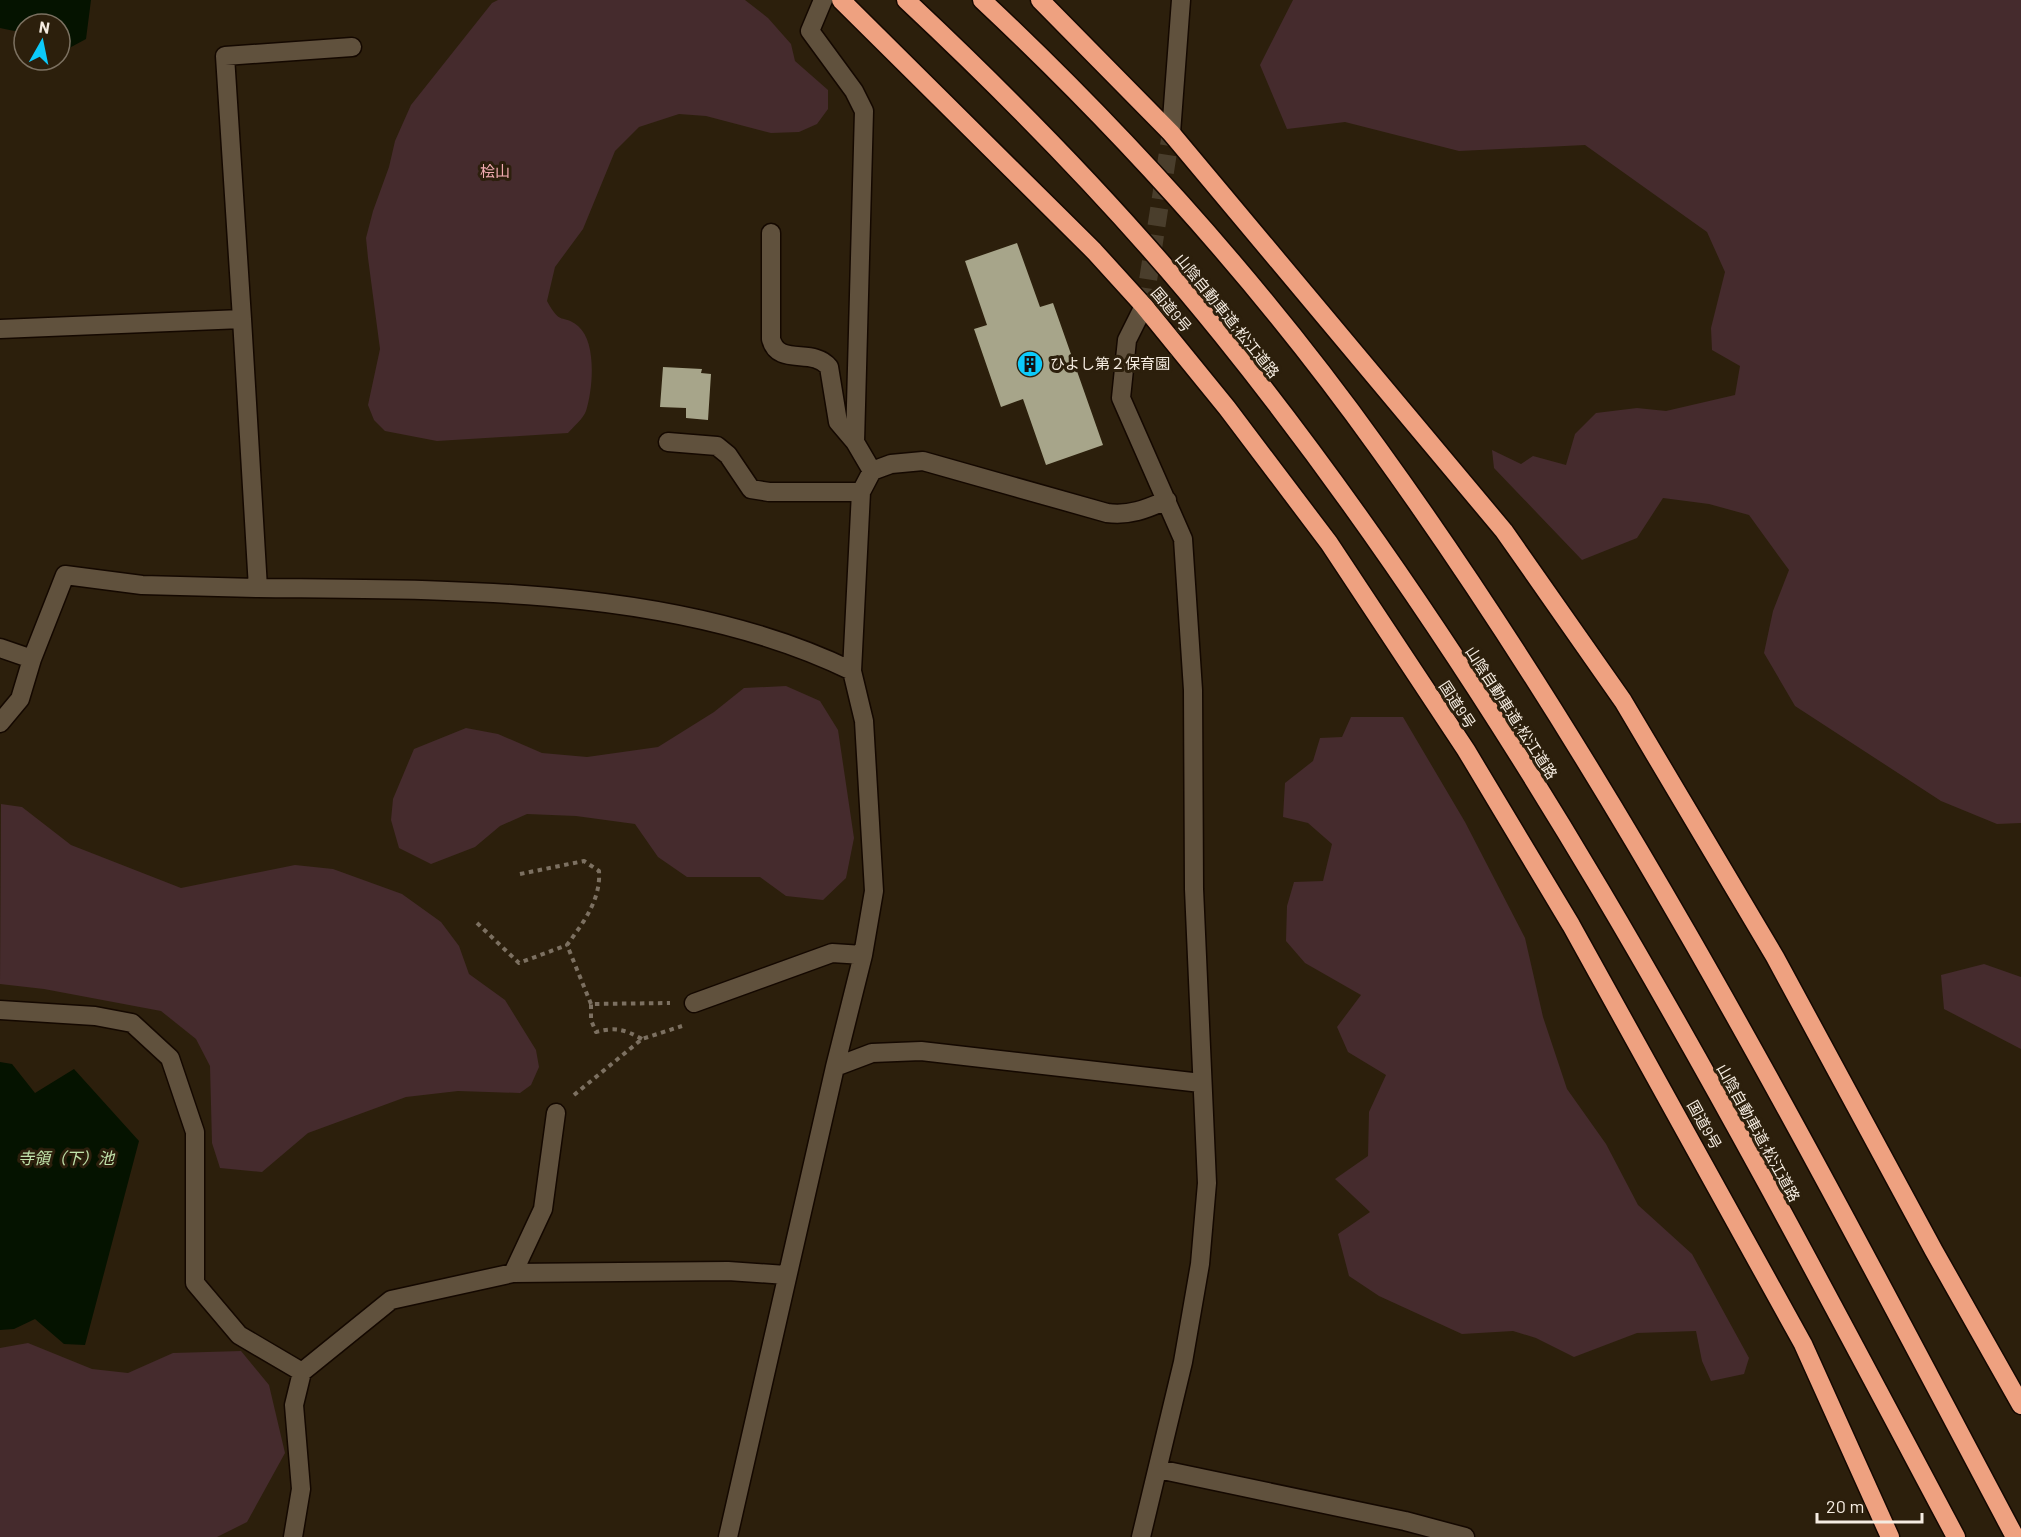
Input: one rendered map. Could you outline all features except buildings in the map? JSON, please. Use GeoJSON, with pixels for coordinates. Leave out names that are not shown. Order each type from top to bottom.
{"type":"FeatureCollection","features":[{"type":"Feature","properties":{"kind":"highway","name":"国道9号"},"geometry":{"type":"LineString","coordinates":[[841,0],[1094,251],[1144,306],[1227,408],[1329,543],[1466,750],[1577,935],[1803,1344],[1890,1537]]}},
{"type":"Feature","properties":{"kind":"highway","name":"山陰自動車道;松江道路"},"geometry":{"type":"LineString","coordinates":[[906,0],[979,69],[1124,221],[1221,333],[1327,471],[1374,539],[1522,762],[1627,936],[1893,1417],[1956,1537]]}},
{"type":"Feature","properties":{"kind":"highway"},"geometry":{"type":"LineString","coordinates":[[982,0],[1145,162],[1265,302],[1376,445],[1479,593],[1679,917],[1774,1085],[2015,1537]]}},
{"type":"Feature","properties":{"kind":"highway"},"geometry":{"type":"LineString","coordinates":[[1040,0],[1171,133],[1504,531],[1623,701],[1775,957],[1934,1251],[2021,1405]]}},
{"type":"Feature","properties":{"kind":"street"},"geometry":{"type":"LineString","coordinates":[[823,0],[810,31],[854,91],[864,111],[855,442]]}},
{"type":"Feature","properties":{"kind":"street"},"geometry":{"type":"LineString","coordinates":[[1171,133],[1181,0]]}},
{"type":"Feature","properties":{"kind":"street"},"geometry":{"type":"LineString","coordinates":[[258,588],[225,56],[352,47]]}},
{"type":"Feature","properties":{"kind":"street"},"geometry":{"type":"LineString","coordinates":[[771,233],[771,339],[773,348],[781,354],[824,360],[829,367],[838,422],[855,442],[872,471]]}},
{"type":"Feature","properties":{"kind":"street"},"geometry":{"type":"LineString","coordinates":[[1141,1537],[1183,1362],[1200,1264],[1207,1183],[1194,889],[1192,690],[1183,539],[1121,398],[1127,340],[1144,306]]}},
{"type":"Feature","properties":{"kind":"street"},"geometry":{"type":"LineString","coordinates":[[0,329],[242,319]]}},
{"type":"Feature","properties":{"kind":"street"},"geometry":{"type":"LineString","coordinates":[[668,442],[717,446],[728,454],[751,489],[769,492],[861,492]]}},
{"type":"Feature","properties":{"kind":"street"},"geometry":{"type":"LineString","coordinates":[[728,1537],[786,1275],[863,955],[874,891],[864,721],[852,671],[861,492],[872,471],[891,464],[923,461],[1107,513],[1123,515],[1137,513],[1167,501]]}},
{"type":"Feature","properties":{"kind":"street"},"geometry":{"type":"LineString","coordinates":[[0,723],[20,699],[32,659],[65,575],[142,585],[404,589],[564,597],[693,618],[794,646],[852,671]]}},
{"type":"Feature","properties":{"kind":"street"},"geometry":{"type":"LineString","coordinates":[[0,648],[32,659]]}},
{"type":"Feature","properties":{"kind":"street"},"geometry":{"type":"LineString","coordinates":[[694,1003],[832,953],[863,955]]}},
{"type":"Feature","properties":{"kind":"street"},"geometry":{"type":"LineString","coordinates":[[0,1010],[95,1016],[132,1023],[170,1058],[195,1132],[195,1283],[239,1335],[302,1372]]}},
{"type":"Feature","properties":{"kind":"street"},"geometry":{"type":"LineString","coordinates":[[835,1067],[872,1053],[921,1051],[1201,1083]]}},
{"type":"Feature","properties":{"kind":"street"},"geometry":{"type":"LineString","coordinates":[[513,1273],[543,1209],[556,1113]]}},
{"type":"Feature","properties":{"kind":"street"},"geometry":{"type":"LineString","coordinates":[[293,1537],[301,1489],[294,1405],[302,1372],[391,1300],[513,1273],[728,1271],[786,1275]]}},
{"type":"Feature","properties":{"kind":"street"},"geometry":{"type":"LineString","coordinates":[[1158,1469],[1405,1521],[1465,1537]]}},
{"type":"Feature","properties":{"kind":"path"},"geometry":{"type":"LineString","coordinates":[[477,923],[519,963],[567,945],[596,899],[600,883],[599,871],[584,861],[520,874]]}},
{"type":"Feature","properties":{"kind":"path"},"geometry":{"type":"LineString","coordinates":[[567,945],[591,1004],[591,1020],[596,1032],[613,1028],[625,1029],[642,1039]]}},
{"type":"Feature","properties":{"kind":"path"},"geometry":{"type":"LineString","coordinates":[[591,1004],[694,1003]]}},
{"type":"Feature","properties":{"kind":"path"},"geometry":{"type":"LineString","coordinates":[[556,1113],[588,1082],[642,1039],[684,1026]]}},
{"type":"Feature","properties":{"kind":"green space","name":"桧山"},"geometry":{"type":"Polygon","coordinates":[[[498,0],[745,0],[768,18],[791,44],[795,61],[828,90],[828,109],[817,124],[799,132],[771,133],[706,116],[679,114],[639,127],[615,151],[583,229],[555,267],[547,301],[559,317],[573,322],[584,333],[591,354],[592,379],[586,411],[568,433],[437,441],[385,431],[374,420],[368,405],[380,349],[366,238],[373,211],[389,167],[395,141],[411,105],[492,3],[498,0]]]}},
{"type":"Feature","properties":{"kind":"green space"},"geometry":{"type":"Polygon","coordinates":[[[1293,0],[2021,0],[2021,823],[1997,824],[1941,801],[1795,706],[1764,653],[1773,611],[1789,570],[1749,515],[1709,504],[1663,498],[1637,538],[1582,560],[1494,468],[1492,450],[1521,464],[1533,456],[1566,465],[1575,434],[1596,413],[1637,408],[1666,411],[1735,395],[1740,366],[1712,350],[1711,328],[1725,272],[1707,232],[1585,145],[1459,151],[1345,122],[1287,129],[1260,65],[1293,0]]]}},
{"type":"Feature","properties":{"kind":"green space"},"geometry":{"type":"Polygon","coordinates":[[[786,686],[820,701],[838,730],[854,838],[846,878],[823,900],[786,896],[760,877],[687,877],[658,857],[635,824],[576,816],[527,814],[500,826],[475,847],[431,864],[399,848],[391,820],[393,799],[414,749],[466,728],[498,734],[542,753],[587,757],[658,747],[714,712],[744,688],[786,686]]]}},
{"type":"Feature","properties":{"kind":"green space"},"geometry":{"type":"Polygon","coordinates":[[[1351,717],[1403,717],[1465,822],[1525,938],[1543,1017],[1567,1089],[1606,1144],[1638,1205],[1692,1254],[1749,1358],[1744,1374],[1711,1381],[1702,1361],[1696,1331],[1637,1333],[1574,1357],[1536,1338],[1513,1331],[1462,1334],[1379,1296],[1349,1276],[1338,1234],[1370,1212],[1335,1179],[1368,1156],[1369,1112],[1386,1075],[1348,1052],[1337,1027],[1361,995],[1305,963],[1286,941],[1287,906],[1294,882],[1323,881],[1332,844],[1308,823],[1283,817],[1285,783],[1313,761],[1320,738],[1342,737],[1351,717]]]}},
{"type":"Feature","properties":{"kind":"green space"},"geometry":{"type":"Polygon","coordinates":[[[1,804],[22,807],[71,845],[181,888],[295,865],[333,869],[402,894],[441,922],[459,946],[469,974],[505,1000],[536,1050],[539,1067],[531,1085],[520,1093],[458,1091],[406,1097],[308,1133],[262,1172],[220,1168],[212,1143],[210,1066],[196,1039],[161,1011],[44,989],[0,984],[1,804]]]}},
{"type":"Feature","properties":{"kind":"green space"},"geometry":{"type":"Polygon","coordinates":[[[1984,964],[2021,977],[2021,1049],[1944,1009],[1941,975],[1984,964]]]}},
{"type":"Feature","properties":{"kind":"green space"},"geometry":{"type":"Polygon","coordinates":[[[28,1343],[92,1369],[128,1373],[173,1353],[241,1351],[269,1385],[285,1453],[247,1522],[217,1537],[0,1537],[0,1348],[28,1343]]]}},
{"type":"Feature","properties":{"kind":"water"},"geometry":{"type":"Polygon","coordinates":[[[0,0],[91,0],[86,39],[72,47],[72,12],[12,12],[12,30],[0,28],[0,0]]]}},
{"type":"Feature","properties":{"kind":"water","name":"寺領（下）池"},"geometry":{"type":"Polygon","coordinates":[[[0,1062],[12,1064],[35,1093],[74,1069],[139,1141],[85,1345],[64,1344],[35,1319],[14,1329],[0,1330],[0,1062]]]}},
{"type":"Feature","properties":{"kind":"tunnel"},"geometry":{"type":"LineString","coordinates":[[1144,306],[1171,133]]}},
{"type":"Feature","properties":{"kind":"place","name":"ひよし第２保育園"},"geometry":{"type":"Point","coordinates":[1030,364]}}]}
